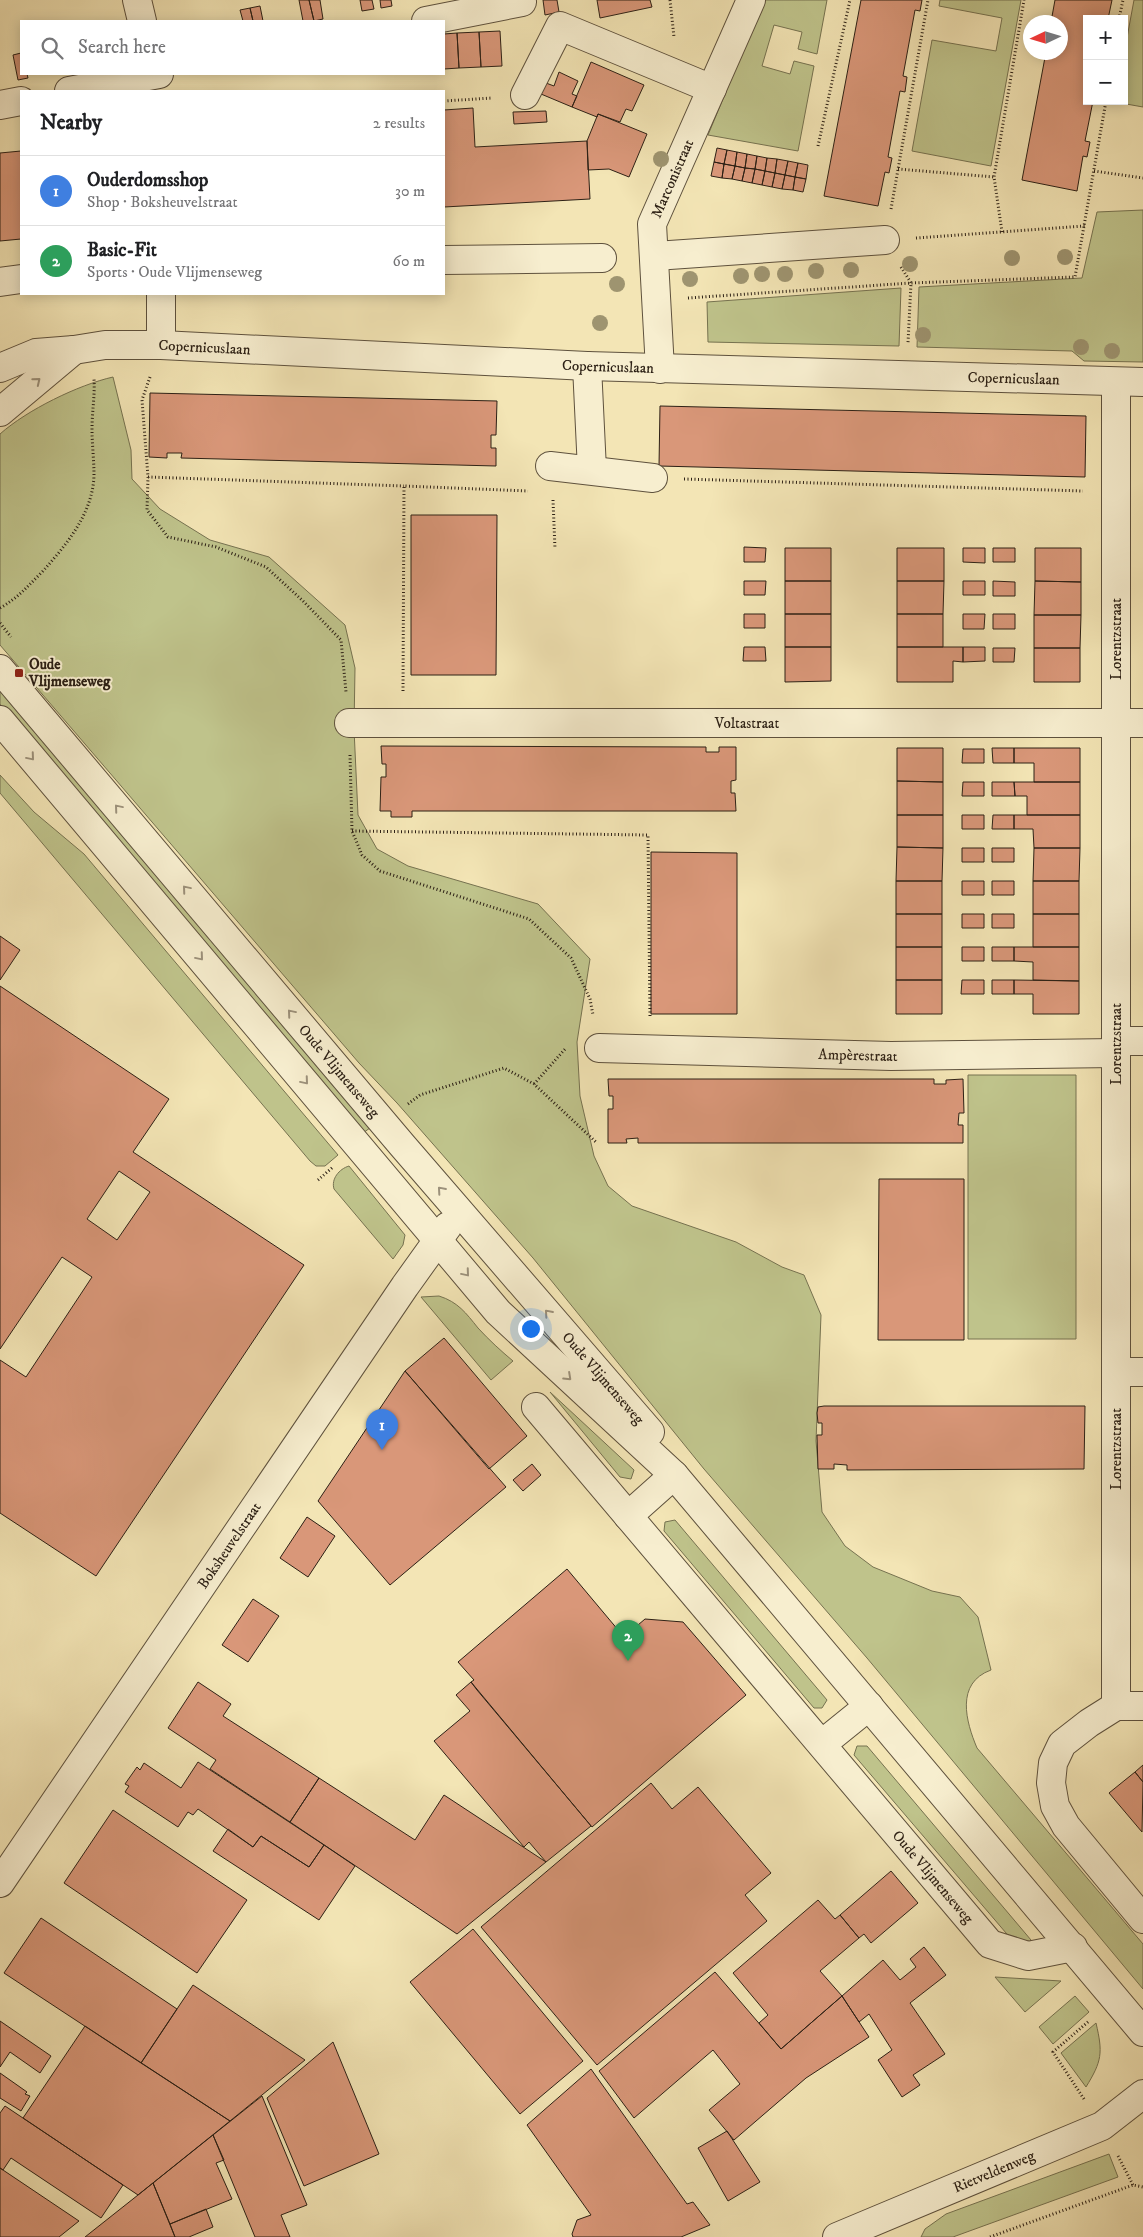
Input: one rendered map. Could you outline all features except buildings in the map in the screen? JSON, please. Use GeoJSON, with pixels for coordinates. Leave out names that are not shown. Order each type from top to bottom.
{"type":"FeatureCollection","features":[{"type":"Feature","properties":{"kind":"street"},"geometry":{"type":"LineString","coordinates":[[137,0],[142,20]]}},
{"type":"Feature","properties":{"kind":"street","name":"Marconistraat"},"geometry":{"type":"LineString","coordinates":[[660,368],[652,224],[751,0]]}},
{"type":"Feature","properties":{"kind":"street"},"geometry":{"type":"LineString","coordinates":[[431,20],[522,2]]}},
{"type":"Feature","properties":{"kind":"street"},"geometry":{"type":"LineString","coordinates":[[525,96],[560,26],[712,89]]}},
{"type":"Feature","properties":{"kind":"street"},"geometry":{"type":"LineString","coordinates":[[76,90],[155,78]]}},
{"type":"Feature","properties":{"kind":"street"},"geometry":{"type":"LineString","coordinates":[[0,105],[20,101]]}},
{"type":"Feature","properties":{"kind":"street"},"geometry":{"type":"LineString","coordinates":[[655,256],[885,240]]}},
{"type":"Feature","properties":{"kind":"street"},"geometry":{"type":"LineString","coordinates":[[445,260],[602,258]]}},
{"type":"Feature","properties":{"kind":"street"},"geometry":{"type":"LineString","coordinates":[[0,282],[20,279]]}},
{"type":"Feature","properties":{"kind":"street"},"geometry":{"type":"LineString","coordinates":[[161,295],[161,345]]}},
{"type":"Feature","properties":{"kind":"street","name":"Copernicuslaan"},"geometry":{"type":"LineString","coordinates":[[0,368],[36,353],[105,345],[161,345],[586,366],[1143,382]]}},
{"type":"Feature","properties":{"kind":"street"},"geometry":{"type":"LineString","coordinates":[[0,412],[83,349]]}},
{"type":"Feature","properties":{"kind":"street"},"geometry":{"type":"LineString","coordinates":[[586,366],[592,470]]}},
{"type":"Feature","properties":{"kind":"street","name":"Lorentzstraat"},"geometry":{"type":"LineString","coordinates":[[1116,382],[1116,1706]]}},
{"type":"Feature","properties":{"kind":"street"},"geometry":{"type":"LineString","coordinates":[[550,466],[653,478]]}},
{"type":"Feature","properties":{"kind":"street","name":"Oude Vlijmenseweg"},"geometry":{"type":"LineString","coordinates":[[0,669],[384,1123],[655,1437],[674,1475]]}},
{"type":"Feature","properties":{"kind":"street","name":"Oude Vlijmenseweg"},"geometry":{"type":"LineString","coordinates":[[0,720],[498,1312],[674,1475],[1143,2032]]}},
{"type":"Feature","properties":{"kind":"street","name":"Voltastraat"},"geometry":{"type":"LineString","coordinates":[[349,723],[1143,723]]}},
{"type":"Feature","properties":{"kind":"street","name":"Ampèrestraat"},"geometry":{"type":"LineString","coordinates":[[599,1048],[891,1056],[1116,1047],[1143,1041]]}},
{"type":"Feature","properties":{"kind":"street","name":"Boksheuvelstraat"},"geometry":{"type":"LineString","coordinates":[[0,1883],[459,1210]]}},
{"type":"Feature","properties":{"kind":"street"},"geometry":{"type":"LineString","coordinates":[[1116,1372],[1143,1372]]}},
{"type":"Feature","properties":{"kind":"street","name":"Oude Vlijmenseweg"},"geometry":{"type":"LineString","coordinates":[[536,1407],[990,1944],[1028,1956],[1073,1947]]}},
{"type":"Feature","properties":{"kind":"street"},"geometry":{"type":"LineString","coordinates":[[628,1516],[674,1475]]}},
{"type":"Feature","properties":{"kind":"street"},"geometry":{"type":"LineString","coordinates":[[822,1744],[869,1706]]}},
{"type":"Feature","properties":{"kind":"street"},"geometry":{"type":"LineString","coordinates":[[1143,1706],[1116,1706],[1089,1723],[1062,1744],[1053,1763],[1051,1783],[1055,1806],[1066,1826],[1143,1919]]}},
{"type":"Feature","properties":{"kind":"street","name":"Rietveldenweg"},"geometry":{"type":"LineString","coordinates":[[837,2237],[867,2231],[1102,2126],[1143,2094]]}},
{"type":"Feature","properties":{"kind":"path"},"geometry":{"type":"LineString","coordinates":[[818,146],[850,0]]}},
{"type":"Feature","properties":{"kind":"path"},"geometry":{"type":"LineString","coordinates":[[907,376],[910,284],[885,240],[928,0]]}},
{"type":"Feature","properties":{"kind":"path"},"geometry":{"type":"LineString","coordinates":[[1002,232],[994,177],[1024,0]]}},
{"type":"Feature","properties":{"kind":"path"},"geometry":{"type":"LineString","coordinates":[[1120,15],[1122,0]]}},
{"type":"Feature","properties":{"kind":"path"},"geometry":{"type":"LineString","coordinates":[[445,101],[525,96]]}},
{"type":"Feature","properties":{"kind":"path"},"geometry":{"type":"LineString","coordinates":[[657,300],[910,284],[1075,277],[1105,105]]}},
{"type":"Feature","properties":{"kind":"path"},"geometry":{"type":"LineString","coordinates":[[898,169],[994,177]]}},
{"type":"Feature","properties":{"kind":"path"},"geometry":{"type":"LineString","coordinates":[[1094,171],[1143,178]]}},
{"type":"Feature","properties":{"kind":"path"},"geometry":{"type":"LineString","coordinates":[[885,240],[1085,226]]}},
{"type":"Feature","properties":{"kind":"path"},"geometry":{"type":"LineString","coordinates":[[0,608],[16,599],[65,546],[80,524],[88,504],[94,477],[92,425],[95,396],[83,349]]}},
{"type":"Feature","properties":{"kind":"path"},"geometry":{"type":"LineString","coordinates":[[550,466],[555,549]]}},
{"type":"Feature","properties":{"kind":"path"},"geometry":{"type":"LineString","coordinates":[[148,477],[552,492]]}},
{"type":"Feature","properties":{"kind":"path"},"geometry":{"type":"LineString","coordinates":[[653,478],[1116,492]]}},
{"type":"Feature","properties":{"kind":"path"},"geometry":{"type":"LineString","coordinates":[[403,722],[404,486]]}},
{"type":"Feature","properties":{"kind":"path"},"geometry":{"type":"LineString","coordinates":[[352,831],[648,835],[650,1050]]}},
{"type":"Feature","properties":{"kind":"path"},"geometry":{"type":"LineString","coordinates":[[534,1084],[567,1048],[599,1048]]}},
{"type":"Feature","properties":{"kind":"path"},"geometry":{"type":"LineString","coordinates":[[384,1123],[420,1095],[504,1068],[534,1084],[596,1142]]}},
{"type":"Feature","properties":{"kind":"path"},"geometry":{"type":"LineString","coordinates":[[318,1180],[359,1145]]}},
{"type":"Feature","properties":{"kind":"path"},"geometry":{"type":"LineString","coordinates":[[1116,1998],[1053,2052],[1102,2126],[1133,2185]]}},
{"type":"Feature","properties":{"kind":"path"},"geometry":{"type":"LineString","coordinates":[[990,2237],[1133,2185],[1143,2187]]}},
{"type":"Feature","properties":{"kind":"green space"},"geometry":{"type":"Polygon","coordinates":[[[764,0],[827,0],[817,54],[798,49],[802,32],[774,25],[762,66],[790,74],[794,61],[814,66],[798,151],[708,135],[764,0]]]}},
{"type":"Feature","properties":{"kind":"green space"},"geometry":{"type":"Polygon","coordinates":[[[940,0],[1021,0],[991,166],[912,151],[932,40],[996,51],[1002,18],[939,6],[940,0]]]}},
{"type":"Feature","properties":{"kind":"green space"},"geometry":{"type":"Polygon","coordinates":[[[1134,0],[1143,0],[1143,107],[1128,104],[1128,32],[1134,0]]]}},
{"type":"Feature","properties":{"kind":"green space"},"geometry":{"type":"Polygon","coordinates":[[[1143,210],[1143,362],[1084,361],[1072,351],[917,347],[919,287],[1082,278],[1097,212],[1143,210]]]}},
{"type":"Feature","properties":{"kind":"green space"},"geometry":{"type":"Polygon","coordinates":[[[901,288],[899,346],[708,342],[707,302],[901,288]]]}},
{"type":"Feature","properties":{"kind":"green space"},"geometry":{"type":"Polygon","coordinates":[[[113,377],[131,450],[132,479],[160,509],[210,540],[269,557],[345,625],[355,668],[354,729],[358,815],[377,849],[408,866],[538,904],[590,959],[577,1042],[580,1096],[594,1156],[608,1186],[632,1206],[736,1242],[782,1267],[804,1275],[821,1315],[816,1441],[822,1512],[845,1546],[873,1567],[932,1591],[960,1597],[978,1617],[991,1670],[980,1676],[972,1684],[966,1704],[969,1727],[977,1748],[1143,1944],[1143,1989],[867,1658],[704,1469],[533,1258],[397,1103],[359,1063],[0,645],[0,434],[24,416],[54,399],[84,386],[113,377]]]}},
{"type":"Feature","properties":{"kind":"green space"},"geometry":{"type":"Polygon","coordinates":[[[0,680],[374,1125],[363,1133],[0,704],[0,680]]]}},
{"type":"Feature","properties":{"kind":"green space"},"geometry":{"type":"Polygon","coordinates":[[[0,775],[34,812],[84,854],[338,1155],[325,1166],[316,1166],[310,1161],[0,793],[0,775]]]}},
{"type":"Feature","properties":{"kind":"green space"},"geometry":{"type":"Polygon","coordinates":[[[968,1075],[1076,1075],[1076,1339],[968,1339],[968,1075]]]}},
{"type":"Feature","properties":{"kind":"green space"},"geometry":{"type":"Polygon","coordinates":[[[349,1166],[405,1235],[403,1245],[393,1259],[334,1189],[335,1178],[342,1169],[349,1166]]]}},
{"type":"Feature","properties":{"kind":"green space"},"geometry":{"type":"Polygon","coordinates":[[[439,1296],[446,1298],[461,1309],[486,1337],[513,1361],[491,1380],[421,1297],[439,1296]]]}},
{"type":"Feature","properties":{"kind":"green space"},"geometry":{"type":"Polygon","coordinates":[[[550,1392],[634,1470],[631,1479],[620,1477],[550,1392]]]}},
{"type":"Feature","properties":{"kind":"green space"},"geometry":{"type":"Polygon","coordinates":[[[675,1520],[827,1700],[822,1708],[814,1708],[664,1531],[665,1522],[675,1520]]]}},
{"type":"Feature","properties":{"kind":"green space"},"geometry":{"type":"Polygon","coordinates":[[[857,1746],[867,1746],[1031,1940],[1027,1948],[1018,1947],[854,1755],[857,1746]]]}},
{"type":"Feature","properties":{"kind":"green space"},"geometry":{"type":"Polygon","coordinates":[[[995,1977],[1061,1981],[1025,2012],[995,1977]]]}},
{"type":"Feature","properties":{"kind":"green space"},"geometry":{"type":"Polygon","coordinates":[[[1075,1996],[1089,2012],[1053,2044],[1039,2027],[1075,1996]]]}},
{"type":"Feature","properties":{"kind":"green space"},"geometry":{"type":"Polygon","coordinates":[[[1096,2023],[1100,2042],[1100,2056],[1086,2087],[1061,2053],[1096,2023]]]}},
{"type":"Feature","properties":{"kind":"green space"},"geometry":{"type":"Polygon","coordinates":[[[1109,2154],[1118,2177],[953,2237],[921,2237],[925,2229],[946,2214],[1109,2154]]]}},
{"type":"Feature","properties":{"kind":"place","name":"Oude Vlijmenseweg"},"geometry":{"type":"Point","coordinates":[19,673]}},
{"type":"Feature","properties":{"kind":"place","name":"Ouderdomsshop"},"geometry":{"type":"Point","coordinates":[382,1450]}},
{"type":"Feature","properties":{"kind":"place","name":"Basic-Fit"},"geometry":{"type":"Point","coordinates":[628,1661]}}]}
